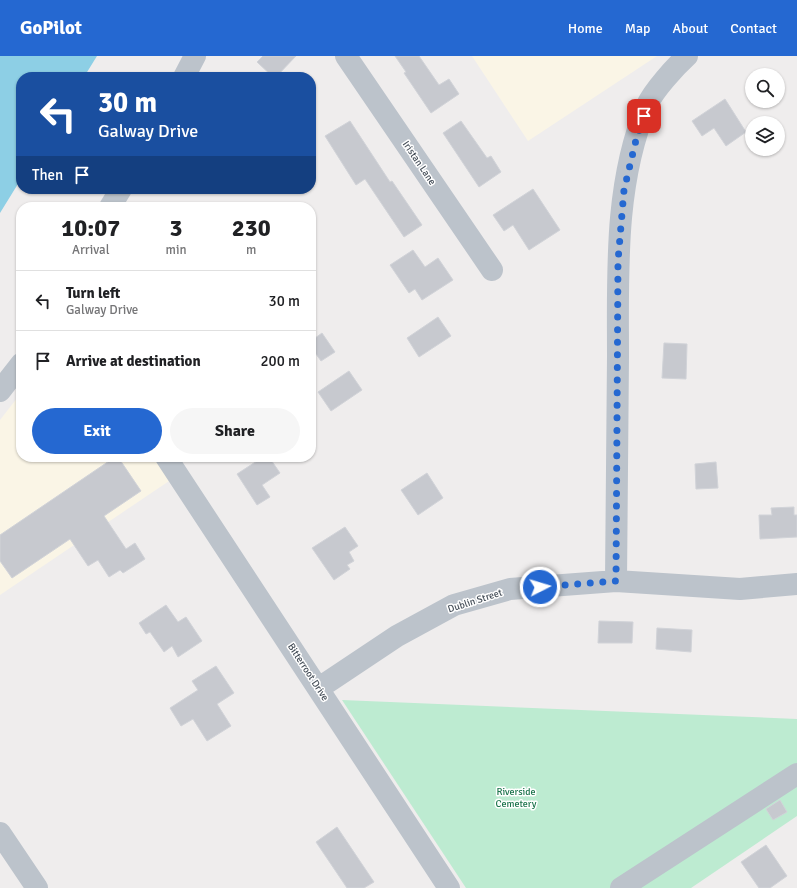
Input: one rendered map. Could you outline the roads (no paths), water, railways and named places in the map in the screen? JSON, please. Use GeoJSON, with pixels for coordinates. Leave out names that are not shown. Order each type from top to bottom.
{"type":"FeatureCollection","features":[{"type":"Feature","properties":{"kind":"street"},"geometry":{"type":"LineString","coordinates":[[187,72],[195,56]]}},
{"type":"Feature","properties":{"kind":"street","name":"Iristan Lane"},"geometry":{"type":"LineString","coordinates":[[346,56],[492,270]]}},
{"type":"Feature","properties":{"kind":"street"},"geometry":{"type":"LineString","coordinates":[[616,581],[618,261],[624,190],[636,140],[648,104],[674,69],[687,56]]}},
{"type":"Feature","properties":{"kind":"street"},"geometry":{"type":"LineString","coordinates":[[0,391],[16,370]]}},
{"type":"Feature","properties":{"kind":"street","name":"Bitterroot Drive"},"geometry":{"type":"LineString","coordinates":[[169,462],[449,888]]}},
{"type":"Feature","properties":{"kind":"street","name":"Dublin Street"},"geometry":{"type":"LineString","coordinates":[[319,688],[396,636],[454,605],[510,590],[616,581],[740,589],[797,584]]}},
{"type":"Feature","properties":{"kind":"street"},"geometry":{"type":"LineString","coordinates":[[621,888],[797,773],[795,766],[797,759]]}},
{"type":"Feature","properties":{"kind":"street"},"geometry":{"type":"LineString","coordinates":[[0,833],[37,888]]}},
{"type":"Feature","properties":{"kind":"water"},"geometry":{"type":"Polygon","coordinates":[[[0,56],[97,56],[87,72],[16,72],[16,187],[0,213],[0,56]]]}},
{"type":"Feature","properties":{"kind":"park label","name":"Riverside Cemetery"},"geometry":{"type":"Point","coordinates":[516,798]}}]}
